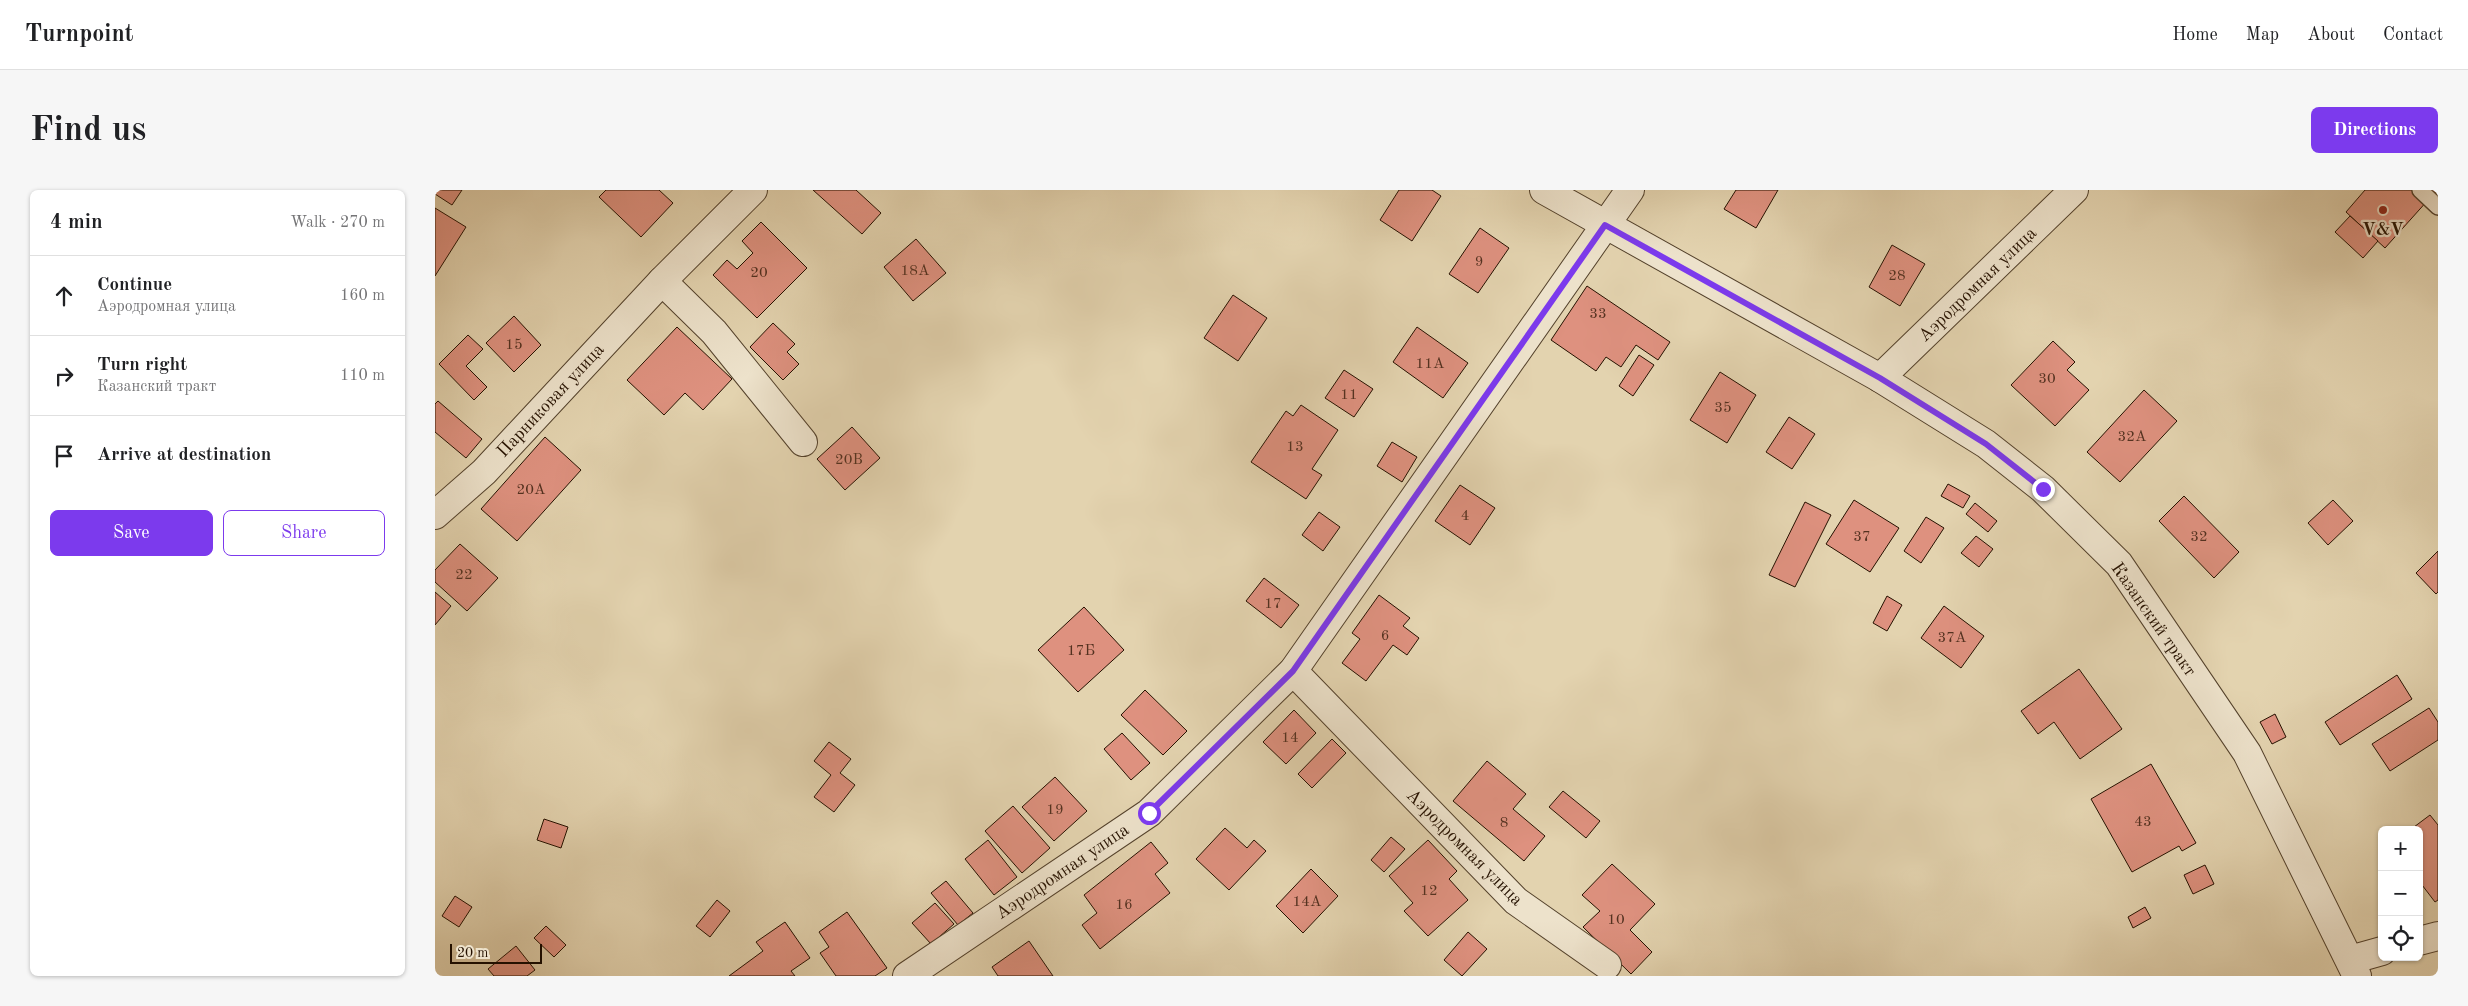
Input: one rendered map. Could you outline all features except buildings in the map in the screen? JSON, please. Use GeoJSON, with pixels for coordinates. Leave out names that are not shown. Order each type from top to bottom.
{"type":"FeatureCollection","features":[{"type":"Feature","properties":{"kind":"street","name":"Парниковая улица"},"geometry":{"type":"LineString","coordinates":[[435,515],[484,472],[661,281],[753,190]]}},
{"type":"Feature","properties":{"kind":"street","name":"Казанский тракт"},"geometry":{"type":"LineString","coordinates":[[1544,190],[1880,378],[1986,444],[2043,489],[2119,564],[2247,753],[2354,968],[2378,953]]}},
{"type":"Feature","properties":{"kind":"street","name":"Аэродромная улица"},"geometry":{"type":"LineString","coordinates":[[907,976],[1149,813],[1293,671],[1629,190]]}},
{"type":"Feature","properties":{"kind":"street","name":"Аэродромная улица"},"geometry":{"type":"LineString","coordinates":[[1880,378],[2074,190]]}},
{"type":"Feature","properties":{"kind":"street"},"geometry":{"type":"LineString","coordinates":[[661,281],[714,332],[803,442]]}},
{"type":"Feature","properties":{"kind":"street","name":"Аэродромная улица"},"geometry":{"type":"LineString","coordinates":[[1293,671],[1516,901],[1607,965]]}},
{"type":"Feature","properties":{"kind":"street"},"geometry":{"type":"LineString","coordinates":[[2423,940],[2438,936]]}},
{"type":"Feature","properties":{"kind":"lane"},"geometry":{"type":"LineString","coordinates":[[2419,190],[2438,206]]}},
{"type":"Feature","properties":{"kind":"place","name":"V&V"},"geometry":{"type":"Point","coordinates":[2383,210]}},
{"type":"Feature","properties":{"kind":"route"},"geometry":{"type":"LineString","coordinates":[[1149,813],[1293,671],[1605,225],[1880,378],[1986,444],[2043,489]]}}]}
